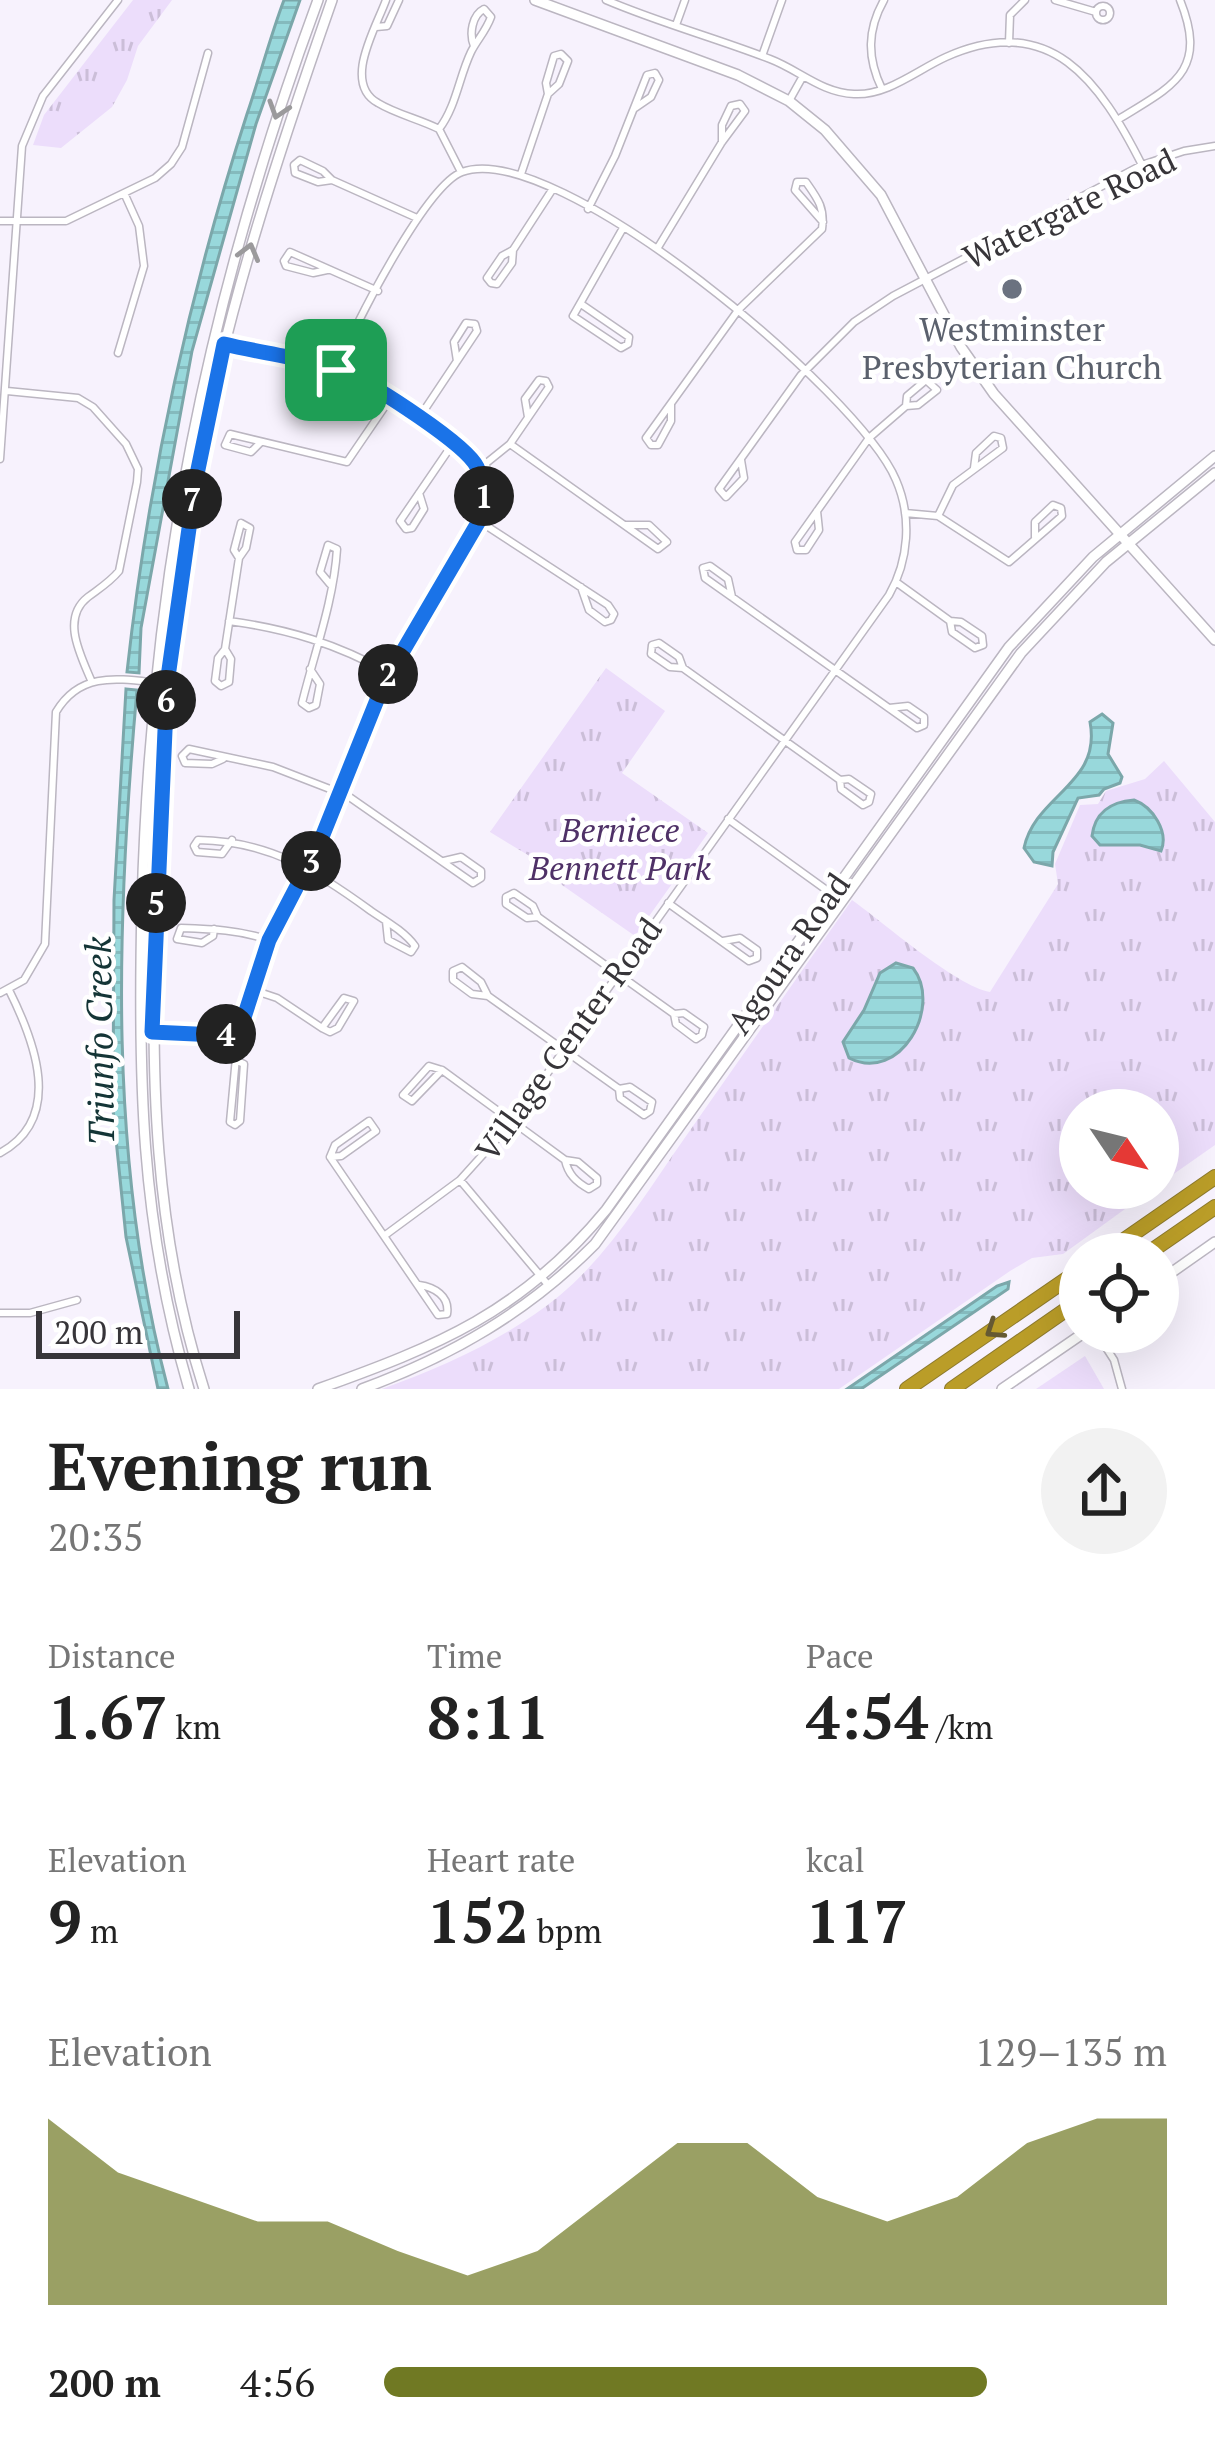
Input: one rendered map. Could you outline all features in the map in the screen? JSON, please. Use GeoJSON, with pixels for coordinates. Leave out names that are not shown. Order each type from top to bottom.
{"type":"FeatureCollection","features":[{"type":"Feature","properties":{"kind":"highway"},"geometry":{"type":"LineString","coordinates":[[1135,1233],[1215,1178]]}},
{"type":"Feature","properties":{"kind":"highway"},"geometry":{"type":"LineString","coordinates":[[1178,1233],[1215,1207]]}},
{"type":"Feature","properties":{"kind":"highway"},"geometry":{"type":"LineString","coordinates":[[907,1389],[1059,1284]]}},
{"type":"Feature","properties":{"kind":"highway"},"geometry":{"type":"LineString","coordinates":[[952,1389],[1059,1315]]}},
{"type":"Feature","properties":{"kind":"street"},"geometry":{"type":"LineString","coordinates":[[0,459],[19,161],[28,126],[48,89],[118,0]]}},
{"type":"Feature","properties":{"kind":"street"},"geometry":{"type":"LineString","coordinates":[[190,1389],[143,1150],[139,1032],[153,683],[178,507],[212,340],[245,212],[318,0]]}},
{"type":"Feature","properties":{"kind":"street"},"geometry":{"type":"LineString","coordinates":[[204,1389],[162,1243],[156,1142],[152,1032],[167,684],[192,499],[224,344],[275,164],[332,0]]}},
{"type":"Feature","properties":{"kind":"street"},"geometry":{"type":"LineString","coordinates":[[386,0],[361,70],[367,94],[378,104],[439,129],[461,172]]}},
{"type":"Feature","properties":{"kind":"street"},"geometry":{"type":"LineString","coordinates":[[376,27],[387,26],[399,0]]}},
{"type":"Feature","properties":{"kind":"street"},"geometry":{"type":"LineString","coordinates":[[536,0],[738,75],[788,101],[825,130],[862,168],[982,378],[1215,640]]}},
{"type":"Feature","properties":{"kind":"street"},"geometry":{"type":"LineString","coordinates":[[606,0],[762,56],[838,92],[882,89],[972,47],[1009,44],[1041,49],[1068,61],[1099,88],[1142,165]]}},
{"type":"Feature","properties":{"kind":"street"},"geometry":{"type":"LineString","coordinates":[[676,26],[685,0]]}},
{"type":"Feature","properties":{"kind":"street"},"geometry":{"type":"LineString","coordinates":[[762,56],[782,0]]}},
{"type":"Feature","properties":{"kind":"street"},"geometry":{"type":"LineString","coordinates":[[882,89],[869,39],[884,0]]}},
{"type":"Feature","properties":{"kind":"street"},"geometry":{"type":"LineString","coordinates":[[1009,44],[1010,15],[1025,0]]}},
{"type":"Feature","properties":{"kind":"street"},"geometry":{"type":"LineString","coordinates":[[1055,0],[1096,12]]}},
{"type":"Feature","properties":{"kind":"street"},"geometry":{"type":"LineString","coordinates":[[1119,119],[1167,91],[1185,64],[1191,34],[1180,0]]}},
{"type":"Feature","properties":{"kind":"street"},"geometry":{"type":"LineString","coordinates":[[439,129],[474,46],[484,37],[491,17],[484,9],[478,12],[470,34],[474,46]]}},
{"type":"Feature","properties":{"kind":"street"},"geometry":{"type":"LineString","coordinates":[[0,221],[66,221],[125,195],[171,164],[182,147],[208,52]]}},
{"type":"Feature","properties":{"kind":"street"},"geometry":{"type":"LineString","coordinates":[[521,175],[548,94],[546,83],[554,56],[561,54],[568,61],[559,84],[548,94]]}},
{"type":"Feature","properties":{"kind":"street"},"geometry":{"type":"LineString","coordinates":[[588,208],[646,75],[655,73],[659,80],[653,94],[635,108]]}},
{"type":"Feature","properties":{"kind":"street"},"geometry":{"type":"LineString","coordinates":[[788,101],[803,76]]}},
{"type":"Feature","properties":{"kind":"street"},"geometry":{"type":"LineString","coordinates":[[657,249],[745,111],[740,104],[731,106],[722,125],[722,142]]}},
{"type":"Feature","properties":{"kind":"street","name":"Watergate Road"},"geometry":{"type":"LineString","coordinates":[[741,460],[744,478],[726,497],[719,489],[806,369],[854,322],[1142,165],[1215,146]]}},
{"type":"Feature","properties":{"kind":"street"},"geometry":{"type":"LineString","coordinates":[[332,180],[318,182],[295,173],[294,165],[300,160],[332,180],[417,218]]}},
{"type":"Feature","properties":{"kind":"street"},"geometry":{"type":"LineString","coordinates":[[336,370],[417,218],[438,188],[461,172],[488,168],[521,175],[657,249],[739,309],[806,369],[869,438],[891,469],[905,513],[938,516],[1003,561],[1015,558],[1062,515],[1061,508],[1053,505],[1035,522],[1035,537]]}},
{"type":"Feature","properties":{"kind":"street"},"geometry":{"type":"LineString","coordinates":[[671,404],[669,429],[658,445],[651,445],[646,438],[739,309],[818,234],[823,222],[822,204],[806,182],[797,182],[795,190],[823,222]]}},
{"type":"Feature","properties":{"kind":"street"},"geometry":{"type":"LineString","coordinates":[[513,250],[502,256],[487,278],[491,283],[497,284],[505,274],[513,250],[552,190]]}},
{"type":"Feature","properties":{"kind":"street"},"geometry":{"type":"LineString","coordinates":[[118,353],[144,266],[139,226],[125,195]]}},
{"type":"Feature","properties":{"kind":"street"},"geometry":{"type":"LineString","coordinates":[[581,304],[629,337],[628,344],[621,348],[573,316],[623,229]]}},
{"type":"Feature","properties":{"kind":"street"},"geometry":{"type":"LineString","coordinates":[[327,270],[313,273],[286,266],[284,261],[290,252],[311,258],[327,270],[378,291]]}},
{"type":"Feature","properties":{"kind":"street"},"geometry":{"type":"LineString","coordinates":[[419,418],[478,331],[475,324],[466,323],[455,338],[457,361]]}},
{"type":"Feature","properties":{"kind":"street"},"geometry":{"type":"LineString","coordinates":[[212,340],[336,370],[390,399],[454,442],[478,469],[484,500],[479,521],[389,673],[308,868],[269,940],[238,1036],[235,1060],[230,1123],[235,1126],[241,1121],[244,1064],[235,1060]]}},
{"type":"Feature","properties":{"kind":"street"},"geometry":{"type":"LineString","coordinates":[[478,469],[510,443],[549,387],[546,381],[539,380],[525,399],[528,417]]}},
{"type":"Feature","properties":{"kind":"street"},"geometry":{"type":"LineString","coordinates":[[817,512],[817,535],[806,550],[797,550],[795,542],[869,438],[906,406],[918,405],[937,388],[926,380],[907,396],[906,406]]}},
{"type":"Feature","properties":{"kind":"street"},"geometry":{"type":"LineString","coordinates":[[7,391],[66,395],[93,407],[126,444],[138,469],[119,571],[84,600],[75,617],[76,643],[91,680]]}},
{"type":"Feature","properties":{"kind":"street"},"geometry":{"type":"LineString","coordinates":[[261,442],[251,452],[225,445],[230,434],[347,462],[390,399]]}},
{"type":"Feature","properties":{"kind":"street"},"geometry":{"type":"LineString","coordinates":[[938,516],[952,485],[1003,448],[1001,438],[994,436],[976,453],[974,468]]}},
{"type":"Feature","properties":{"kind":"street"},"geometry":{"type":"LineString","coordinates":[[419,493],[424,508],[412,528],[406,529],[400,520],[454,442]]}},
{"type":"Feature","properties":{"kind":"street"},"geometry":{"type":"LineString","coordinates":[[510,443],[658,550],[667,542],[649,525],[626,525]]}},
{"type":"Feature","properties":{"kind":"street","name":"Agoura Road"},"geometry":{"type":"LineString","coordinates":[[318,1389],[406,1358],[475,1325],[546,1282],[606,1210],[1001,657],[1057,593],[1215,456]]}},
{"type":"Feature","properties":{"kind":"street","name":"Agoura Road"},"geometry":{"type":"LineString","coordinates":[[362,1389],[482,1335],[611,1223],[1012,665],[1123,538],[1215,473]]}},
{"type":"Feature","properties":{"kind":"street","name":"Village Center Road"},"geometry":{"type":"LineString","coordinates":[[384,1236],[460,1180],[514,1120],[896,583],[907,537],[905,513]]}},
{"type":"Feature","properties":{"kind":"street"},"geometry":{"type":"LineString","coordinates":[[479,521],[581,587],[613,610],[611,620],[605,622],[589,610],[581,587]]}},
{"type":"Feature","properties":{"kind":"street"},"geometry":{"type":"LineString","coordinates":[[225,649],[231,659],[229,682],[221,686],[215,681],[218,658],[225,649],[239,559],[247,548],[250,528],[241,523],[234,550],[239,559]]}},
{"type":"Feature","properties":{"kind":"street"},"geometry":{"type":"LineString","coordinates":[[310,669],[320,684],[316,705],[309,708],[302,703],[310,669],[318,639],[330,584],[337,549],[328,545],[320,572],[330,584]]}},
{"type":"Feature","properties":{"kind":"street"},"geometry":{"type":"LineString","coordinates":[[732,597],[728,579],[710,566],[703,568],[705,578],[916,728],[924,725],[924,717],[908,706],[889,708]]}},
{"type":"Feature","properties":{"kind":"street"},"geometry":{"type":"LineString","coordinates":[[896,583],[950,621],[961,622],[982,636],[983,645],[975,648],[963,640],[952,632],[950,621]]}},
{"type":"Feature","properties":{"kind":"street"},"geometry":{"type":"LineString","coordinates":[[229,621],[318,639],[389,673]]}},
{"type":"Feature","properties":{"kind":"street"},"geometry":{"type":"LineString","coordinates":[[683,668],[679,657],[659,643],[652,645],[652,654],[670,667],[683,668],[840,781],[842,789],[863,805],[869,802],[871,794],[849,779],[840,781]]}},
{"type":"Feature","properties":{"kind":"street"},"geometry":{"type":"LineString","coordinates":[[0,1153],[22,1136],[32,1119],[40,1074],[32,1036],[5,992],[24,980],[45,944],[56,712],[69,693],[91,680],[167,684]]}},
{"type":"Feature","properties":{"kind":"street"},"geometry":{"type":"LineString","coordinates":[[224,759],[212,764],[185,763],[182,756],[189,749],[214,752],[224,759],[273,767],[339,793],[368,806],[473,883],[481,878],[481,871],[461,857],[444,861]]}},
{"type":"Feature","properties":{"kind":"street"},"geometry":{"type":"LineString","coordinates":[[728,820],[841,901]]}},
{"type":"Feature","properties":{"kind":"street"},"geometry":{"type":"LineString","coordinates":[[232,840],[222,854],[197,852],[194,846],[198,840],[232,840],[308,868],[386,922],[412,941],[411,952],[388,940],[386,922]]}},
{"type":"Feature","properties":{"kind":"street"},"geometry":{"type":"LineString","coordinates":[[538,917],[527,917],[506,904],[506,897],[514,893],[533,906],[538,917],[674,1014],[676,1024],[696,1039],[702,1035],[704,1027],[684,1012],[674,1014]]}},
{"type":"Feature","properties":{"kind":"street"},"geometry":{"type":"LineString","coordinates":[[668,903],[749,962],[757,958],[758,950],[740,938],[723,941]]}},
{"type":"Feature","properties":{"kind":"street"},"geometry":{"type":"LineString","coordinates":[[214,929],[213,936],[202,943],[177,939],[181,928],[214,929],[237,931],[269,940]]}},
{"type":"Feature","properties":{"kind":"street"},"geometry":{"type":"LineString","coordinates":[[488,996],[481,982],[462,968],[453,971],[453,980],[472,994],[488,996],[619,1089],[630,1087],[652,1102],[650,1111],[644,1115],[620,1098],[619,1089]]}},
{"type":"Feature","properties":{"kind":"street"},"geometry":{"type":"LineString","coordinates":[[250,989],[277,998],[322,1028],[330,1032],[338,1028],[354,1001],[344,998],[322,1028]]}},
{"type":"Feature","properties":{"kind":"street"},"geometry":{"type":"LineString","coordinates":[[139,1032],[238,1036]]}},
{"type":"Feature","properties":{"kind":"street"},"geometry":{"type":"LineString","coordinates":[[442,1070],[412,1100],[403,1095],[429,1066],[442,1070],[565,1160],[578,1162],[598,1184],[585,1187],[567,1171],[565,1160]]}},
{"type":"Feature","properties":{"kind":"street"},"geometry":{"type":"LineString","coordinates":[[369,1121],[374,1124],[376,1131],[341,1156],[330,1157],[335,1145],[369,1121]]}},
{"type":"Feature","properties":{"kind":"street"},"geometry":{"type":"LineString","coordinates":[[330,1157],[438,1315],[447,1313],[447,1304],[436,1289],[419,1285]]}},
{"type":"Feature","properties":{"kind":"street"},"geometry":{"type":"LineString","coordinates":[[460,1180],[546,1282]]}},
{"type":"Feature","properties":{"kind":"street"},"geometry":{"type":"LineString","coordinates":[[1179,1267],[1215,1242]]}},
{"type":"Feature","properties":{"kind":"street"},"geometry":{"type":"LineString","coordinates":[[0,1312],[30,1312],[77,1300]]}},
{"type":"Feature","properties":{"kind":"street"},"geometry":{"type":"LineString","coordinates":[[1002,1389],[1059,1350]]}},
{"type":"Feature","properties":{"kind":"street"},"geometry":{"type":"LineString","coordinates":[[1110,1353],[1123,1389]]}},
{"type":"Feature","properties":{"kind":"street"},"geometry":{"type":"LineString","coordinates":[[406,1358],[410,1371]]}},
{"type":"Feature","properties":{"kind":"green space"},"geometry":{"type":"Polygon","coordinates":[[[133,0],[172,0],[138,46],[112,107],[61,148],[33,145],[44,115],[133,0]]]}},
{"type":"Feature","properties":{"kind":"green space","name":"Berniece Bennett Park"},"geometry":{"type":"Polygon","coordinates":[[[606,668],[665,711],[622,773],[708,833],[635,936],[562,885],[551,869],[490,832],[606,668]]]}},
{"type":"Feature","properties":{"kind":"green space"},"geometry":{"type":"Polygon","coordinates":[[[1164,761],[1215,822],[1215,1145],[1179,1170],[1179,1089],[1059,1089],[1059,1209],[1125,1209],[1092,1233],[1059,1233],[1059,1255],[1032,1258],[1010,1271],[839,1389],[382,1389],[496,1338],[559,1296],[595,1261],[852,900],[940,966],[990,992],[1058,884],[1055,864],[1080,805],[1098,804],[1106,791],[1145,779],[1164,761]]]}},
{"type":"Feature","properties":{"kind":"green space"},"geometry":{"type":"Polygon","coordinates":[[[1085,1356],[1104,1389],[1036,1389],[1085,1356]]]}},
{"type":"Feature","properties":{"kind":"water"},"geometry":{"type":"Polygon","coordinates":[[[284,0],[300,0],[256,124],[192,351],[141,628],[139,673],[127,672],[146,530],[189,321],[226,183],[284,0]]]}},
{"type":"Feature","properties":{"kind":"water"},"geometry":{"type":"Polygon","coordinates":[[[126,689],[137,690],[122,953],[126,1129],[149,1303],[168,1389],[158,1389],[126,1237],[113,1110],[114,900],[126,689]]]}},
{"type":"Feature","properties":{"kind":"water"},"geometry":{"type":"Polygon","coordinates":[[[1102,714],[1113,723],[1108,754],[1122,777],[1120,783],[1099,795],[1078,798],[1053,852],[1052,866],[1034,862],[1024,848],[1030,830],[1077,775],[1091,743],[1090,722],[1102,714]]]}},
{"type":"Feature","properties":{"kind":"water"},"geometry":{"type":"Polygon","coordinates":[[[1134,800],[1158,821],[1161,851],[1140,845],[1100,845],[1092,836],[1105,810],[1134,800]]]}},
{"type":"Feature","properties":{"kind":"water"},"geometry":{"type":"Polygon","coordinates":[[[896,963],[913,968],[921,984],[923,1002],[911,1037],[885,1060],[868,1063],[849,1058],[843,1042],[880,973],[896,963]]]}},
{"type":"Feature","properties":{"kind":"water"},"geometry":{"type":"Polygon","coordinates":[[[1009,1282],[1008,1289],[861,1389],[847,1389],[997,1286],[1009,1282]]]}},
{"type":"Feature","properties":{"kind":"place","name":"Westminster Presbyterian Church"},"geometry":{"type":"Point","coordinates":[1012,289]}},
{"type":"Feature","properties":{"kind":"route"},"geometry":{"type":"LineString","coordinates":[[224,344],[336,370],[368,384],[464,450],[483,486],[479,521],[383,685],[320,842],[269,940],[238,1036],[152,1032],[167,684],[196,479],[224,344]]}},
{"type":"Feature","properties":{"kind":"water label","name":"Triunfo Creek"},"geometry":{"type":"Point","coordinates":[99,1041]}}]}
